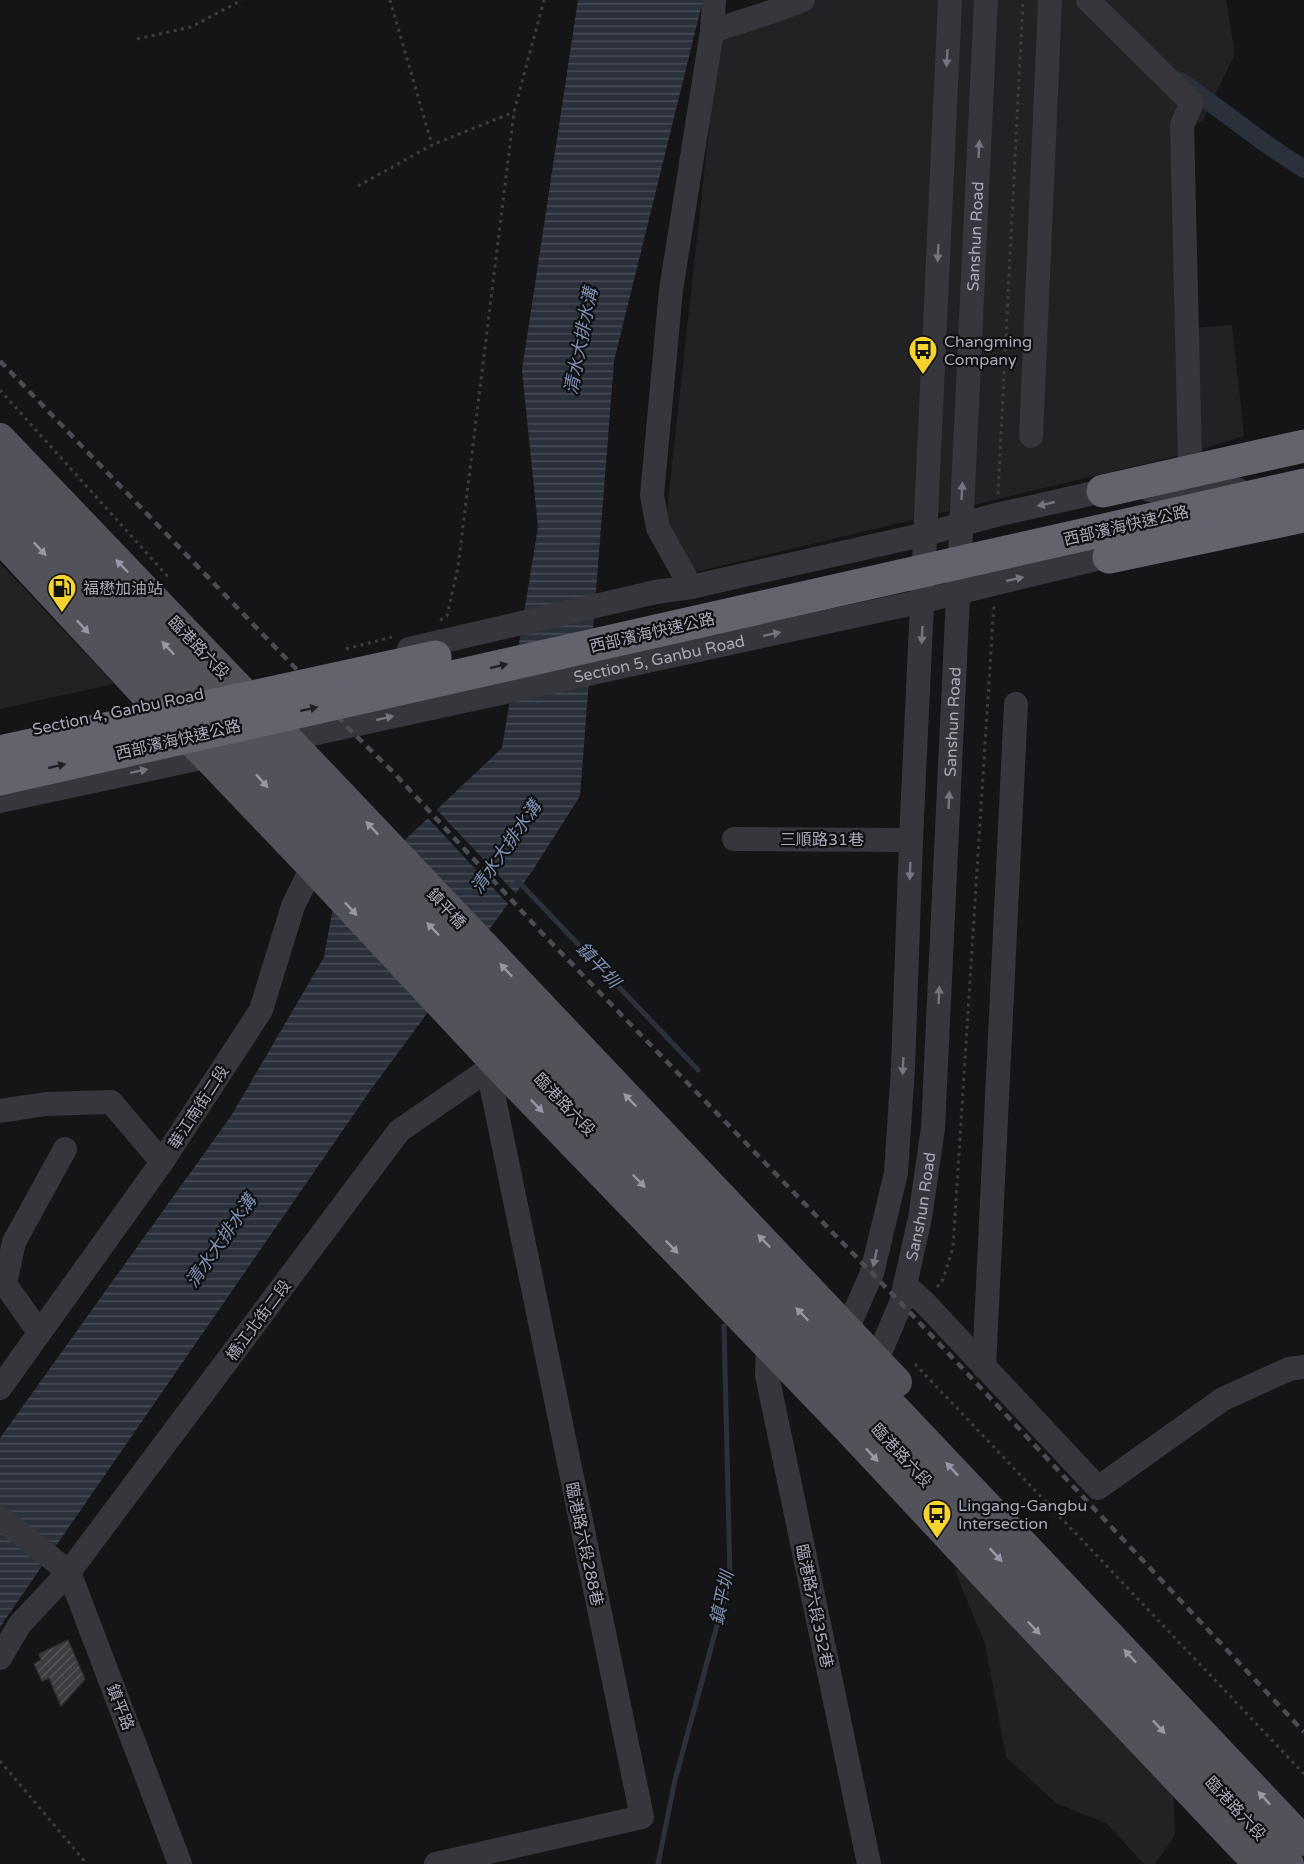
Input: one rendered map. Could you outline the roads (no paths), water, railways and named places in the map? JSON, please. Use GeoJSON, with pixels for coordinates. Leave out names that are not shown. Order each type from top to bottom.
{"type":"FeatureCollection","features":[{"type":"Feature","properties":{"kind":"highway"},"geometry":{"type":"LineString","coordinates":[[1103,491],[1304,446]]}},
{"type":"Feature","properties":{"kind":"highway","name":"西部濱海快速公路"},"geometry":{"type":"LineString","coordinates":[[0,752],[1304,468]]}},
{"type":"Feature","properties":{"kind":"highway","name":"西部濱海快速公路"},"geometry":{"type":"LineString","coordinates":[[0,779],[1304,484]]}},
{"type":"Feature","properties":{"kind":"highway"},"geometry":{"type":"LineString","coordinates":[[1109,557],[1304,516]]}},
{"type":"Feature","properties":{"kind":"main road","name":"臨港路六段"},"geometry":{"type":"LineString","coordinates":[[0,438],[195,695]]}},
{"type":"Feature","properties":{"kind":"main road","name":"臨港路六段"},"geometry":{"type":"LineString","coordinates":[[0,469],[195,695],[328,835]]}},
{"type":"Feature","properties":{"kind":"main road","name":"臨港路六段"},"geometry":{"type":"LineString","coordinates":[[0,506],[195,695],[328,835]]}},
{"type":"Feature","properties":{"kind":"main road","name":"臨港路六段"},"geometry":{"type":"LineString","coordinates":[[0,538],[195,695]]}},
{"type":"Feature","properties":{"kind":"main road","name":"鎮平橋"},"geometry":{"type":"LineString","coordinates":[[328,835],[521,1039]]}},
{"type":"Feature","properties":{"kind":"main road"},"geometry":{"type":"LineString","coordinates":[[328,835],[521,1039]]}},
{"type":"Feature","properties":{"kind":"main road","name":"臨港路六段"},"geometry":{"type":"LineString","coordinates":[[521,1039],[768,1348],[832,1363],[1289,1864]]}},
{"type":"Feature","properties":{"kind":"main road","name":"臨港路六段"},"geometry":{"type":"LineString","coordinates":[[521,1039],[862,1394],[1304,1840]]}},
{"type":"Feature","properties":{"kind":"main road","name":"臨港路六段"},"geometry":{"type":"LineString","coordinates":[[862,1394],[1304,1810]]}},
{"type":"Feature","properties":{"kind":"main road","name":"臨港路六段"},"geometry":{"type":"LineString","coordinates":[[862,1394],[1017,1610],[1258,1864]]}},
{"type":"Feature","properties":{"kind":"street"},"geometry":{"type":"LineString","coordinates":[[691,586],[657,528],[652,495],[671,290],[712,31],[714,0]]}},
{"type":"Feature","properties":{"kind":"street"},"geometry":{"type":"LineString","coordinates":[[712,31],[803,0]]}},
{"type":"Feature","properties":{"kind":"street","name":"Sanshun Road"},"geometry":{"type":"LineString","coordinates":[[832,1363],[872,1273],[896,1173],[903,1067],[911,840],[950,0]]}},
{"type":"Feature","properties":{"kind":"street","name":"Sanshun Road"},"geometry":{"type":"LineString","coordinates":[[862,1394],[902,1303],[920,1218],[933,1128],[986,0]]}},
{"type":"Feature","properties":{"kind":"street"},"geometry":{"type":"LineString","coordinates":[[1031,436],[1050,0]]}},
{"type":"Feature","properties":{"kind":"street"},"geometry":{"type":"LineString","coordinates":[[1088,0],[1192,103],[1182,125],[1190,459]]}},
{"type":"Feature","properties":{"kind":"street"},"geometry":{"type":"LineString","coordinates":[[195,695],[301,674],[656,592],[926,534],[996,515],[1103,491],[1190,459],[1304,434]]}},
{"type":"Feature","properties":{"kind":"street"},"geometry":{"type":"LineString","coordinates":[[1103,491],[1304,489]]}},
{"type":"Feature","properties":{"kind":"street","name":"Section 5, Ganbu Road"},"geometry":{"type":"LineString","coordinates":[[247,748],[348,728],[442,705],[923,601],[1109,557],[1304,494]]}},
{"type":"Feature","properties":{"kind":"street","name":"Section 5, Ganbu Road"},"geometry":{"type":"LineString","coordinates":[[1109,557],[1177,555],[1304,527]]}},
{"type":"Feature","properties":{"kind":"street","name":"Section 4, Ganbu Road"},"geometry":{"type":"LineString","coordinates":[[0,736],[195,695]]}},
{"type":"Feature","properties":{"kind":"street"},"geometry":{"type":"LineString","coordinates":[[984,1367],[1016,704]]}},
{"type":"Feature","properties":{"kind":"street"},"geometry":{"type":"LineString","coordinates":[[0,801],[247,748]]}},
{"type":"Feature","properties":{"kind":"street","name":"華江南街二段"},"geometry":{"type":"LineString","coordinates":[[0,1388],[162,1162],[261,1010],[293,906],[328,835]]}},
{"type":"Feature","properties":{"kind":"street","name":"三順路31巷"},"geometry":{"type":"LineString","coordinates":[[734,839],[911,840]]}},
{"type":"Feature","properties":{"kind":"street","name":"橋江北街二段"},"geometry":{"type":"LineString","coordinates":[[0,1658],[60,1565],[399,1131],[521,1039]]}},
{"type":"Feature","properties":{"kind":"street","name":"臨港路六段288巷"},"geometry":{"type":"LineString","coordinates":[[436,1864],[642,1817],[492,1089],[521,1039]]}},
{"type":"Feature","properties":{"kind":"street"},"geometry":{"type":"LineString","coordinates":[[0,1111],[46,1104],[111,1102],[162,1162]]}},
{"type":"Feature","properties":{"kind":"street"},"geometry":{"type":"LineString","coordinates":[[39,1332],[5,1284],[14,1242],[65,1149]]}},
{"type":"Feature","properties":{"kind":"street"},"geometry":{"type":"LineString","coordinates":[[905,1284],[1098,1488],[1223,1399],[1289,1369],[1304,1367]]}},
{"type":"Feature","properties":{"kind":"street","name":"臨港路六段352巷"},"geometry":{"type":"LineString","coordinates":[[768,1348],[767,1375],[869,1864]]}},
{"type":"Feature","properties":{"kind":"street"},"geometry":{"type":"LineString","coordinates":[[0,1518],[60,1565]]}},
{"type":"Feature","properties":{"kind":"street","name":"鎮平路"},"geometry":{"type":"LineString","coordinates":[[60,1565],[180,1864]]}},
{"type":"Feature","properties":{"kind":"water","name":"清水大排水溝"},"geometry":{"type":"Polygon","coordinates":[[[578,0],[703,0],[614,361],[580,796],[533,870],[372,1088],[0,1627],[0,1438],[231,1116],[324,957],[333,908],[502,748],[538,527],[522,370],[578,0]]]}},
{"type":"Feature","properties":{"kind":"waterway"},"geometry":{"type":"LineString","coordinates":[[1181,81],[1304,169]]}},
{"type":"Feature","properties":{"kind":"waterway","name":"鎮平圳"},"geometry":{"type":"LineString","coordinates":[[517,880],[698,1070]]}},
{"type":"Feature","properties":{"kind":"waterway","name":"鎮平圳"},"geometry":{"type":"LineString","coordinates":[[658,1864],[675,1780],[730,1578],[724,1326]]}},
{"type":"Feature","properties":{"kind":"railway"},"geometry":{"type":"LineString","coordinates":[[0,361],[301,674],[347,727],[394,773],[542,933],[901,1303],[1304,1732]]}},
{"type":"Feature","properties":{"kind":"place","name":"Changming Company"},"geometry":{"type":"Point","coordinates":[923,376]}},
{"type":"Feature","properties":{"kind":"place","name":"福懋加油站"},"geometry":{"type":"Point","coordinates":[62,614]}},
{"type":"Feature","properties":{"kind":"place","name":"Lingang-Gangbu Intersection"},"geometry":{"type":"Point","coordinates":[937,1540]}}]}
